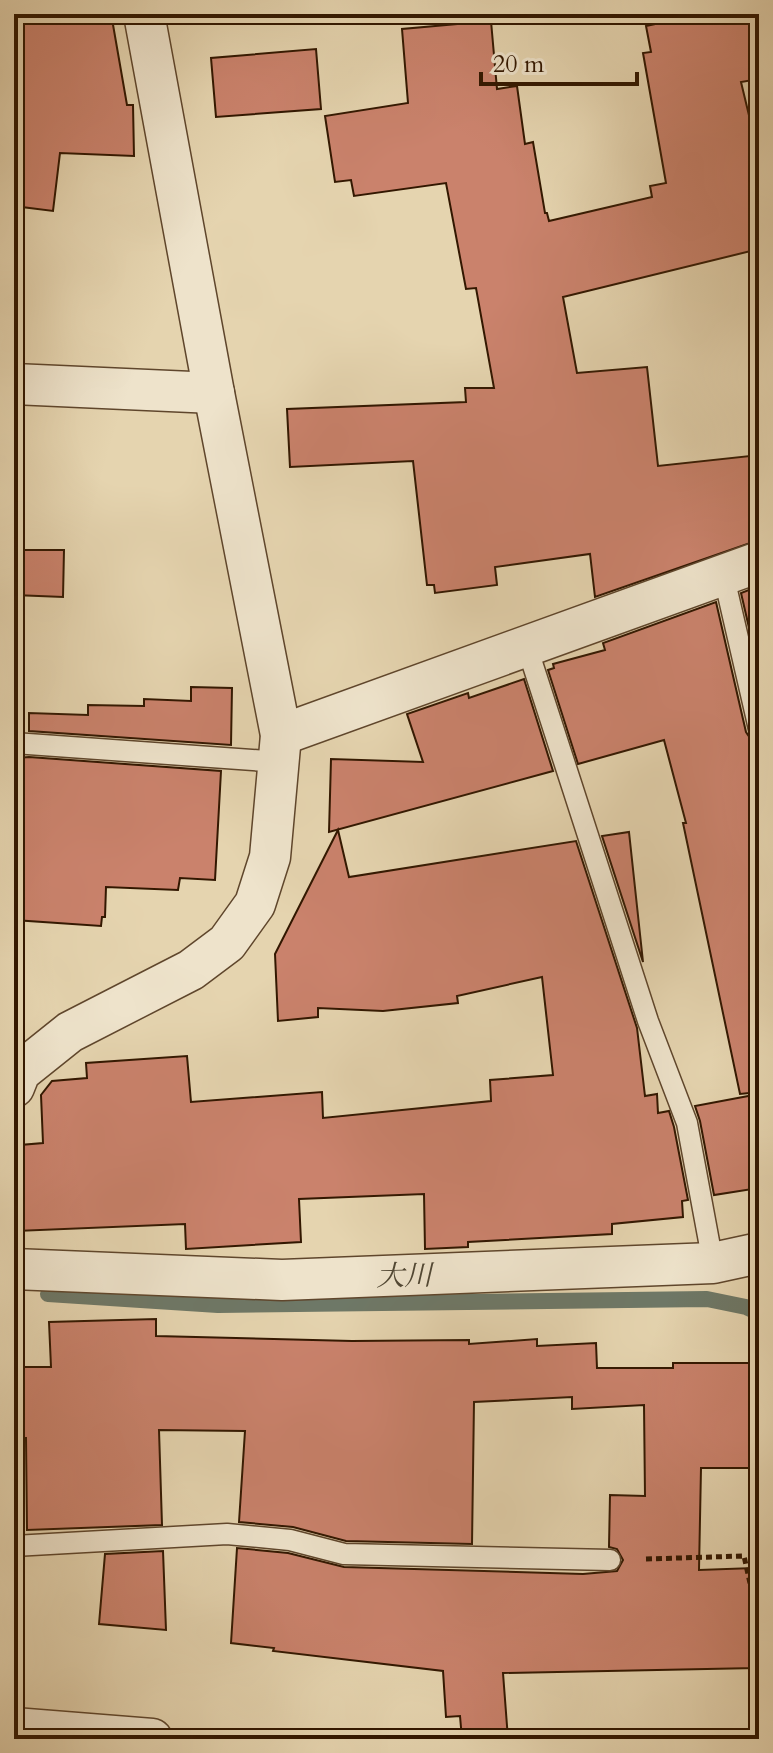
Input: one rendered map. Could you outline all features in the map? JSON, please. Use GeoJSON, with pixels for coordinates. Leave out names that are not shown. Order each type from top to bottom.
{"type":"FeatureCollection","features":[{"type":"Feature","properties":{"kind":"street"},"geometry":{"type":"LineString","coordinates":[[14,1087],[20,1072],[70,1032],[191,970],[227,943],[255,904],[270,857],[281,748],[144,14]]}},
{"type":"Feature","properties":{"kind":"street"},"geometry":{"type":"LineString","coordinates":[[14,384],[214,393]]}},
{"type":"Feature","properties":{"kind":"street"},"geometry":{"type":"LineString","coordinates":[[281,748],[527,647],[741,568]]}},
{"type":"Feature","properties":{"kind":"street"},"geometry":{"type":"LineString","coordinates":[[14,1269],[282,1280],[713,1263],[759,1253]]}},
{"type":"Feature","properties":{"kind":"street"},"geometry":{"type":"LineString","coordinates":[[14,1728],[152,1739]]}},
{"type":"Feature","properties":{"kind":"lane"},"geometry":{"type":"LineString","coordinates":[[741,568],[759,729]]}},
{"type":"Feature","properties":{"kind":"lane"},"geometry":{"type":"LineString","coordinates":[[527,647],[648,1021],[687,1123],[713,1263]]}},
{"type":"Feature","properties":{"kind":"lane"},"geometry":{"type":"LineString","coordinates":[[14,743],[281,748]]}},
{"type":"Feature","properties":{"kind":"lane"},"geometry":{"type":"LineString","coordinates":[[14,1546],[227,1534],[290,1540],[344,1554],[610,1560]]}},
{"type":"Feature","properties":{"kind":"path"},"geometry":{"type":"LineString","coordinates":[[610,1560],[744,1556],[759,1624]]}},
{"type":"Feature","properties":{"kind":"building"},"geometry":{"type":"Polygon","coordinates":[[[678,14],[759,14],[759,79],[741,82],[759,157],[759,249],[563,297],[577,373],[647,367],[658,466],[759,455],[759,540],[595,597],[590,554],[495,567],[497,585],[435,593],[434,585],[427,585],[413,461],[290,467],[287,409],[466,402],[465,388],[494,388],[476,288],[466,289],[446,183],[354,196],[351,180],[335,182],[325,116],[408,103],[402,29],[491,21],[497,89],[517,86],[525,144],[533,142],[549,221],[652,197],[650,186],[666,183],[643,53],[651,52],[646,26],[679,19],[678,14]]]}},
{"type":"Feature","properties":{"kind":"building"},"geometry":{"type":"Polygon","coordinates":[[[112,19],[127,105],[133,105],[134,156],[60,153],[53,211],[14,206],[14,23],[112,19]]]}},
{"type":"Feature","properties":{"kind":"building"},"geometry":{"type":"Polygon","coordinates":[[[316,49],[321,109],[216,117],[211,58],[316,49]]]}},
{"type":"Feature","properties":{"kind":"building"},"geometry":{"type":"Polygon","coordinates":[[[14,550],[64,550],[63,597],[14,595],[14,550]]]}},
{"type":"Feature","properties":{"kind":"building"},"geometry":{"type":"Polygon","coordinates":[[[759,586],[759,671],[741,593],[759,586]]]}},
{"type":"Feature","properties":{"kind":"building"},"geometry":{"type":"Polygon","coordinates":[[[716,602],[746,732],[759,742],[759,1092],[740,1094],[683,823],[686,823],[664,740],[578,764],[548,670],[554,668],[553,664],[605,650],[603,643],[716,602]]]}},
{"type":"Feature","properties":{"kind":"building"},"geometry":{"type":"Polygon","coordinates":[[[524,679],[553,771],[329,832],[331,759],[423,762],[407,714],[468,693],[469,698],[524,679]]]}},
{"type":"Feature","properties":{"kind":"building"},"geometry":{"type":"Polygon","coordinates":[[[191,687],[232,688],[231,745],[29,731],[29,713],[88,715],[88,705],[144,706],[144,699],[191,701],[191,687]]]}},
{"type":"Feature","properties":{"kind":"building"},"geometry":{"type":"Polygon","coordinates":[[[17,758],[221,771],[215,880],[180,878],[178,890],[106,887],[105,917],[102,917],[101,926],[14,920],[14,788],[17,758]]]}},
{"type":"Feature","properties":{"kind":"building"},"geometry":{"type":"Polygon","coordinates":[[[338,830],[349,877],[576,841],[637,1028],[645,1096],[657,1094],[658,1113],[669,1111],[674,1127],[688,1200],[682,1201],[683,1217],[612,1224],[612,1234],[468,1242],[468,1247],[425,1249],[424,1194],[299,1199],[301,1242],[186,1249],[185,1224],[16,1231],[14,1165],[20,1145],[43,1143],[41,1095],[52,1081],[87,1078],[86,1063],[187,1056],[191,1102],[322,1092],[323,1118],[491,1101],[490,1080],[553,1075],[542,977],[457,996],[458,1003],[383,1011],[318,1008],[318,1017],[278,1021],[275,954],[338,830]]]}},
{"type":"Feature","properties":{"kind":"building"},"geometry":{"type":"Polygon","coordinates":[[[629,832],[643,962],[602,836],[629,832]]]}},
{"type":"Feature","properties":{"kind":"building"},"geometry":{"type":"Polygon","coordinates":[[[759,1094],[759,1188],[714,1195],[695,1106],[759,1094]]]}},
{"type":"Feature","properties":{"kind":"building"},"geometry":{"type":"Polygon","coordinates":[[[156,1319],[156,1336],[352,1341],[469,1340],[469,1344],[537,1339],[537,1346],[596,1343],[597,1368],[673,1368],[673,1363],[759,1363],[759,1468],[701,1468],[699,1570],[754,1568],[756,1668],[503,1673],[508,1739],[462,1739],[460,1716],[446,1717],[443,1671],[273,1651],[274,1648],[231,1643],[237,1548],[288,1553],[344,1567],[583,1574],[617,1571],[623,1560],[617,1549],[609,1547],[610,1495],[645,1496],[644,1405],[572,1409],[572,1397],[474,1402],[472,1544],[346,1541],[293,1527],[239,1522],[245,1431],[159,1430],[162,1525],[27,1530],[26,1438],[20,1438],[17,1383],[24,1382],[23,1367],[51,1367],[49,1322],[156,1319]]]}},
{"type":"Feature","properties":{"kind":"building"},"geometry":{"type":"Polygon","coordinates":[[[163,1551],[166,1630],[99,1624],[105,1554],[163,1551]]]}},
{"type":"Feature","properties":{"kind":"waterway","name":"大川"},"geometry":{"type":"LineString","coordinates":[[48,1294],[218,1305],[707,1299],[746,1307],[759,1313]]}}]}
